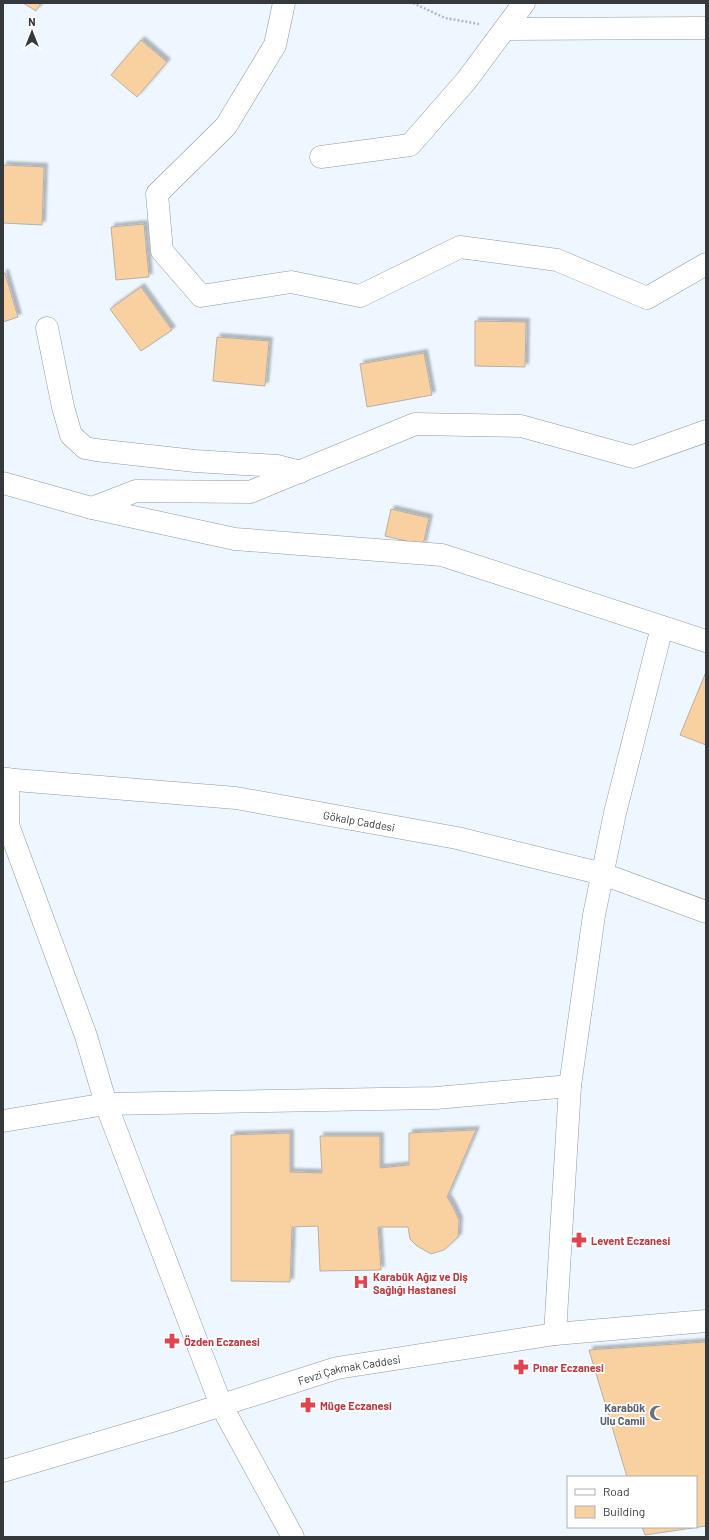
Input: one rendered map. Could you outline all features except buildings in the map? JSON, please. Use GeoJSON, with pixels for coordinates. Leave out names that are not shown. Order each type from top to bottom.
{"type":"FeatureCollection","features":[{"type":"Feature","properties":{"kind":"street"},"geometry":{"type":"LineString","coordinates":[[284,3],[275,45],[226,126],[157,194],[162,251],[201,296],[291,282],[360,296],[460,247],[557,260],[648,298],[706,264]]}},
{"type":"Feature","properties":{"kind":"street"},"geometry":{"type":"LineString","coordinates":[[321,157],[410,145],[466,81],[524,3]]}},
{"type":"Feature","properties":{"kind":"street"},"geometry":{"type":"LineString","coordinates":[[505,29],[706,28]]}},
{"type":"Feature","properties":{"kind":"street"},"geometry":{"type":"LineString","coordinates":[[46,328],[71,435],[84,448],[195,461],[277,466],[300,472]]}},
{"type":"Feature","properties":{"kind":"street"},"geometry":{"type":"LineString","coordinates":[[92,508],[136,491],[250,492],[416,424],[521,426],[633,457],[706,431]]}},
{"type":"Feature","properties":{"kind":"street"},"geometry":{"type":"LineString","coordinates":[[3,483],[92,508],[235,539],[442,555],[706,641]]}},
{"type":"Feature","properties":{"kind":"street"},"geometry":{"type":"LineString","coordinates":[[555,1334],[570,1086],[594,915],[614,813],[662,627]]}},
{"type":"Feature","properties":{"kind":"street"},"geometry":{"type":"LineString","coordinates":[[5,779],[8,825],[86,1036],[106,1104],[221,1405],[293,1537]]}},
{"type":"Feature","properties":{"kind":"street","name":"Gökalp Caddesi"},"geometry":{"type":"LineString","coordinates":[[5,779],[236,798],[457,838],[603,874],[706,912]]}},
{"type":"Feature","properties":{"kind":"street"},"geometry":{"type":"LineString","coordinates":[[3,1121],[106,1104],[436,1098],[570,1086]]}},
{"type":"Feature","properties":{"kind":"street","name":"Fevzi Çakmak Caddesi"},"geometry":{"type":"LineString","coordinates":[[3,1471],[172,1421],[337,1368],[555,1334],[706,1321]]}},
{"type":"Feature","properties":{"kind":"path"},"geometry":{"type":"LineString","coordinates":[[414,3],[445,18],[505,29]]}},
{"type":"Feature","properties":{"kind":"place","name":"Levent Eczanesi"},"geometry":{"type":"Point","coordinates":[579,1240]}},
{"type":"Feature","properties":{"kind":"place","name":"Karabük Ağız ve Diş Sağlığı Hastanesi"},"geometry":{"type":"Point","coordinates":[361,1282]}},
{"type":"Feature","properties":{"kind":"place","name":"Özden Eczanesi"},"geometry":{"type":"Point","coordinates":[172,1341]}},
{"type":"Feature","properties":{"kind":"place","name":"Pınar Eczanesi"},"geometry":{"type":"Point","coordinates":[521,1367]}},
{"type":"Feature","properties":{"kind":"place","name":"Müge Eczanesi"},"geometry":{"type":"Point","coordinates":[308,1405]}},
{"type":"Feature","properties":{"kind":"place","name":"Karabük Ulu Camii"},"geometry":{"type":"Point","coordinates":[657,1413]}}]}
